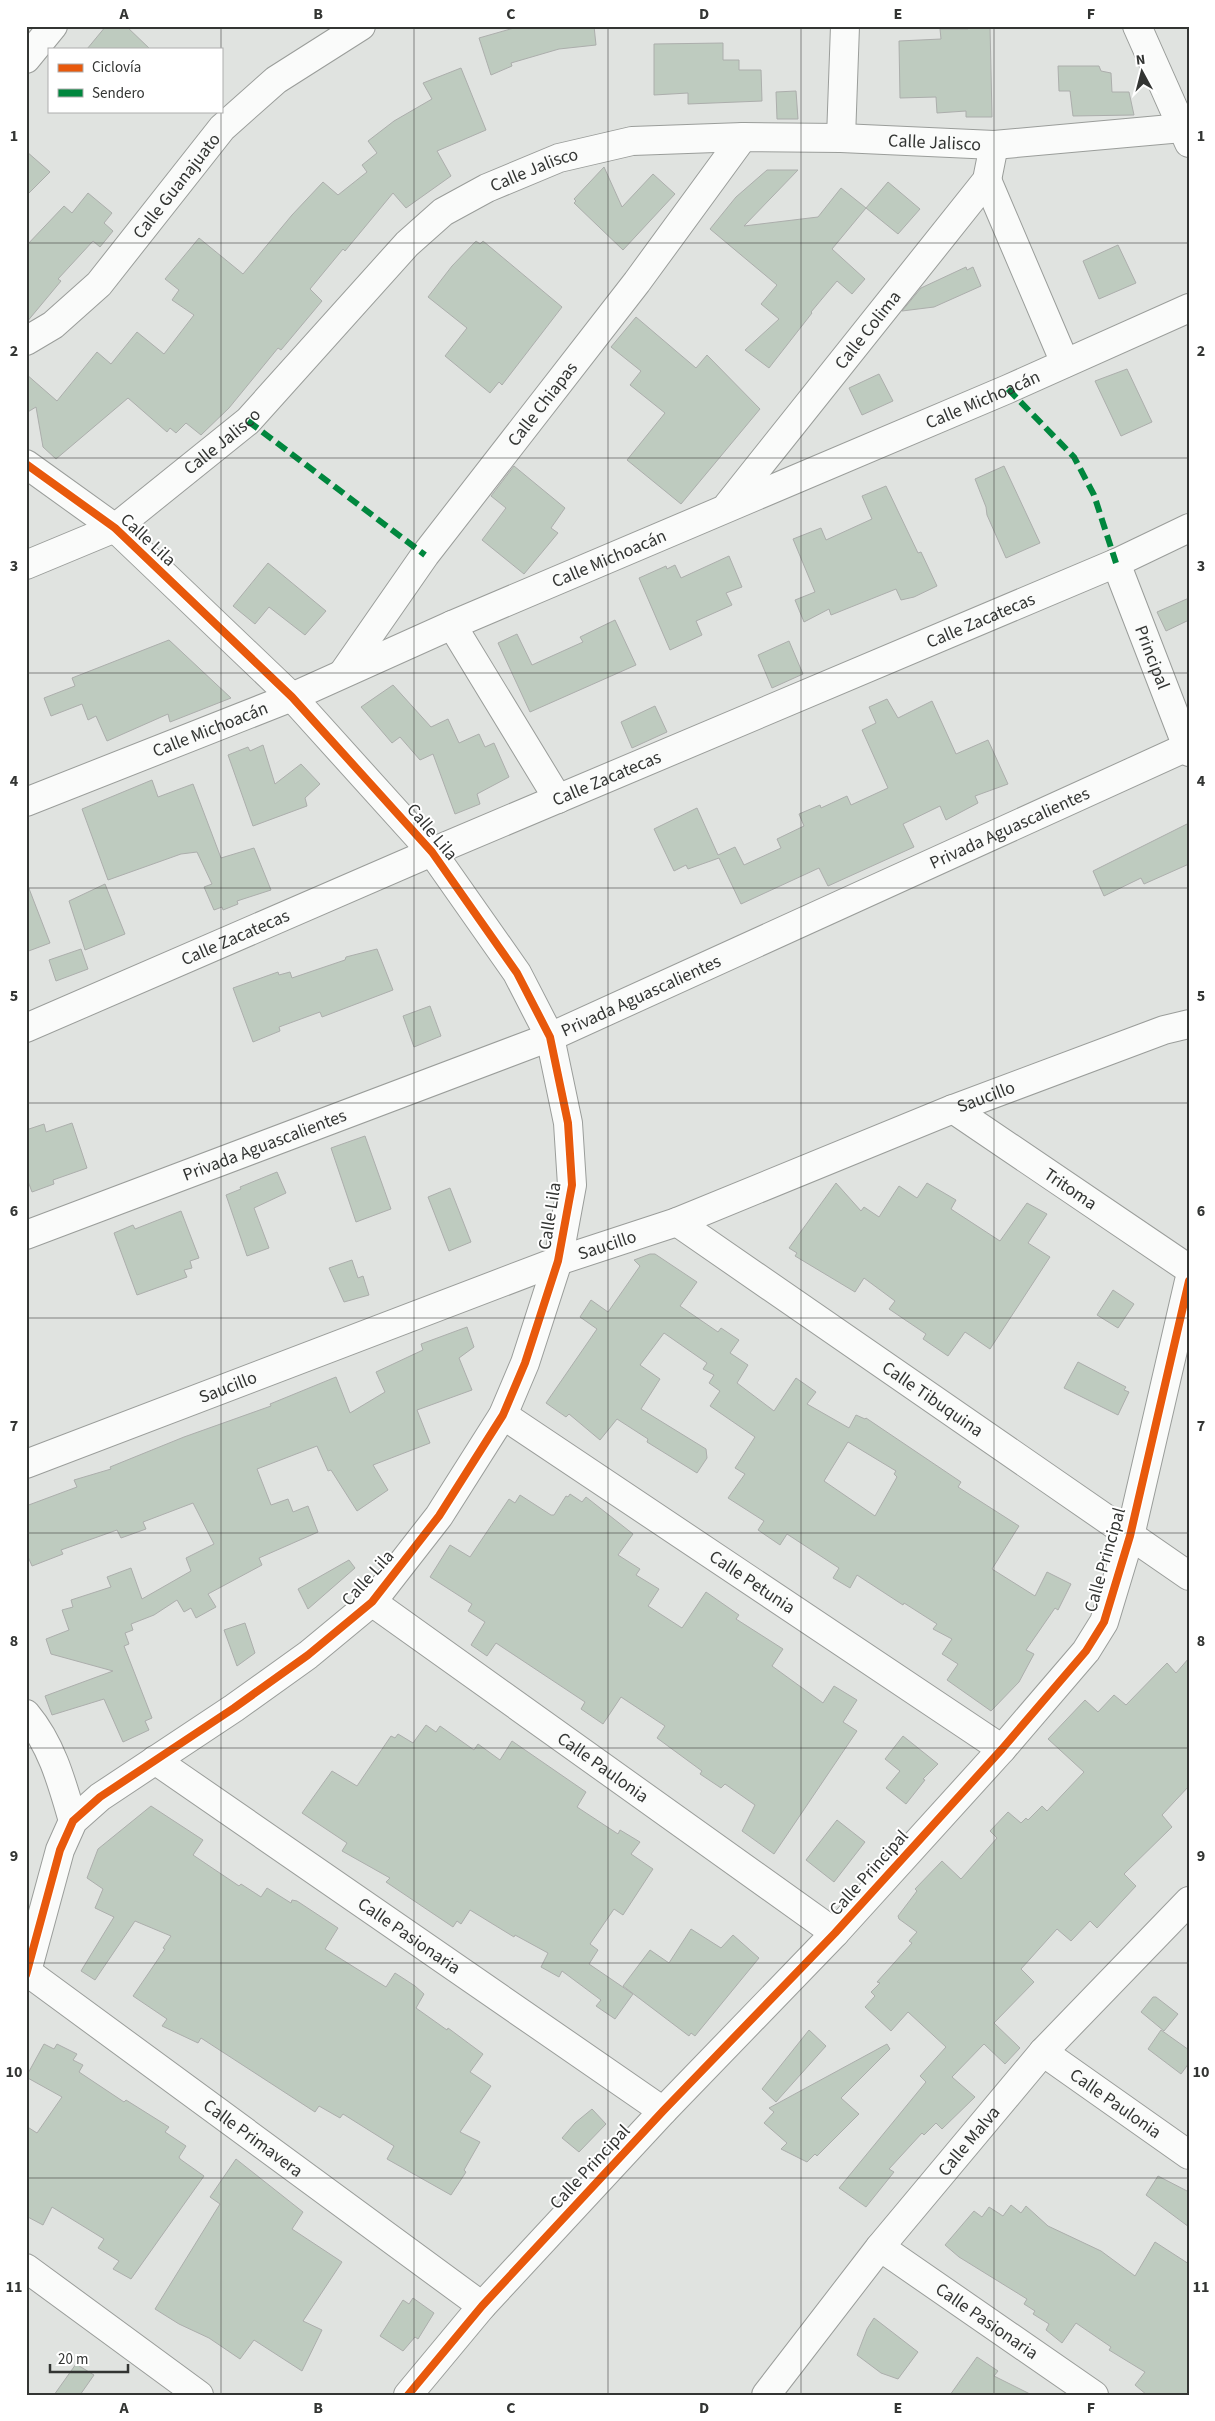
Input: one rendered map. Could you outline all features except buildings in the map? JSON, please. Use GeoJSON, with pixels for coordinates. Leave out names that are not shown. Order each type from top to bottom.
{"type":"FeatureCollection","features":[{"type":"Feature","properties":{"kind":"street"},"geometry":{"type":"LineString","coordinates":[[26,59],[53,26]]}},
{"type":"Feature","properties":{"kind":"street","name":"Calle Guanajuato"},"geometry":{"type":"LineString","coordinates":[[26,341],[53,325],[99,284],[222,128],[276,80],[361,26]]}},
{"type":"Feature","properties":{"kind":"street"},"geometry":{"type":"LineString","coordinates":[[841,138],[845,26]]}},
{"type":"Feature","properties":{"kind":"street"},"geometry":{"type":"LineString","coordinates":[[1137,26],[1185,136]]}},
{"type":"Feature","properties":{"kind":"street","name":"Calle Jalisco"},"geometry":{"type":"LineString","coordinates":[[26,565],[114,528],[248,421],[407,244],[443,212],[487,188],[559,158],[632,141],[743,137],[841,138],[994,145],[1185,136]]}},
{"type":"Feature","properties":{"kind":"street","name":"Calle Chiapas"},"geometry":{"type":"LineString","coordinates":[[343,673],[425,554],[637,282],[743,137]]}},
{"type":"Feature","properties":{"kind":"street","name":"Calle Colima"},"geometry":{"type":"LineString","coordinates":[[726,508],[987,180],[994,145]]}},
{"type":"Feature","properties":{"kind":"street"},"geometry":{"type":"LineString","coordinates":[[987,180],[1065,363]]}},
{"type":"Feature","properties":{"kind":"street","name":"Calle Michoacán"},"geometry":{"type":"LineString","coordinates":[[26,802],[292,697],[452,625],[1008,389],[1189,308]]}},
{"type":"Feature","properties":{"kind":"street","name":"Calle Lila"},"geometry":{"type":"LineString","coordinates":[[26,464],[114,528],[292,697],[432,852],[517,973],[550,1037],[568,1123],[572,1185],[558,1261],[525,1363],[503,1415],[439,1516],[372,1602],[308,1655],[234,1708],[100,1796],[73,1821],[60,1850],[27,1973]]}},
{"type":"Feature","properties":{"kind":"street","name":"Calle Zacatecas"},"geometry":{"type":"LineString","coordinates":[[26,1028],[432,852],[1116,563],[1189,528]]}},
{"type":"Feature","properties":{"kind":"street","name":"Principal"},"geometry":{"type":"LineString","coordinates":[[1116,563],[1188,750]]}},
{"type":"Feature","properties":{"kind":"street"},"geometry":{"type":"LineString","coordinates":[[452,625],[558,799]]}},
{"type":"Feature","properties":{"kind":"street","name":"Privada Aguascalientes"},"geometry":{"type":"LineString","coordinates":[[26,1235],[550,1037],[1188,750]]}},
{"type":"Feature","properties":{"kind":"street","name":"Saucillo"},"geometry":{"type":"LineString","coordinates":[[26,1464],[558,1261],[677,1222],[953,1109],[1164,1030],[1189,1024]]}},
{"type":"Feature","properties":{"kind":"street","name":"Tritoma"},"geometry":{"type":"LineString","coordinates":[[953,1109],[1189,1269]]}},
{"type":"Feature","properties":{"kind":"street","name":"Calle Tibuquina"},"geometry":{"type":"LineString","coordinates":[[677,1222],[1189,1576]]}},
{"type":"Feature","properties":{"kind":"street","name":"Calle Principal"},"geometry":{"type":"LineString","coordinates":[[408,2395],[482,2306],[663,2111],[835,1932],[1002,1749],[1091,1644],[1104,1622],[1130,1536],[1189,1281]]}},
{"type":"Feature","properties":{"kind":"street","name":"Calle Petunia"},"geometry":{"type":"LineString","coordinates":[[503,1415],[1002,1749]]}},
{"type":"Feature","properties":{"kind":"street","name":"Calle Paulonia"},"geometry":{"type":"LineString","coordinates":[[372,1602],[835,1932]]}},
{"type":"Feature","properties":{"kind":"street"},"geometry":{"type":"LineString","coordinates":[[26,1714],[40,1730],[56,1766],[73,1821]]}},
{"type":"Feature","properties":{"kind":"street","name":"Calle Pasionaria"},"geometry":{"type":"LineString","coordinates":[[155,1760],[663,2111]]}},
{"type":"Feature","properties":{"kind":"street","name":"Calle Malva"},"geometry":{"type":"LineString","coordinates":[[766,2395],[880,2247],[1043,2052],[1189,1901]]}},
{"type":"Feature","properties":{"kind":"street","name":"Calle Primavera"},"geometry":{"type":"LineString","coordinates":[[27,1973],[482,2306]]}},
{"type":"Feature","properties":{"kind":"street","name":"Calle Paulonia"},"geometry":{"type":"LineString","coordinates":[[1043,2052],[1189,2155]]}},
{"type":"Feature","properties":{"kind":"street","name":"Calle Pasionaria"},"geometry":{"type":"LineString","coordinates":[[880,2247],[1094,2395]]}},
{"type":"Feature","properties":{"kind":"street"},"geometry":{"type":"LineString","coordinates":[[26,2268],[200,2395]]}},
{"type":"Feature","properties":{"kind":"marked path"},"geometry":{"type":"LineString","coordinates":[[1008,389],[1074,457],[1094,495],[1116,563]]}},
{"type":"Feature","properties":{"kind":"marked path"},"geometry":{"type":"LineString","coordinates":[[248,421],[425,555]]}},
{"type":"Feature","properties":{"kind":"cycle path"},"geometry":{"type":"LineString","coordinates":[[26,464],[115,528],[292,697],[432,852],[517,973],[550,1037],[568,1123],[572,1185],[558,1261],[525,1363],[503,1415],[439,1516],[372,1602],[308,1655],[234,1708],[100,1797],[73,1821],[60,1850],[26,1975]]}},
{"type":"Feature","properties":{"kind":"cycle path"},"geometry":{"type":"LineString","coordinates":[[408,2395],[482,2306],[663,2111],[835,1933],[1002,1749],[1086,1651],[1104,1622],[1130,1536],[1189,1281]]}}]}
